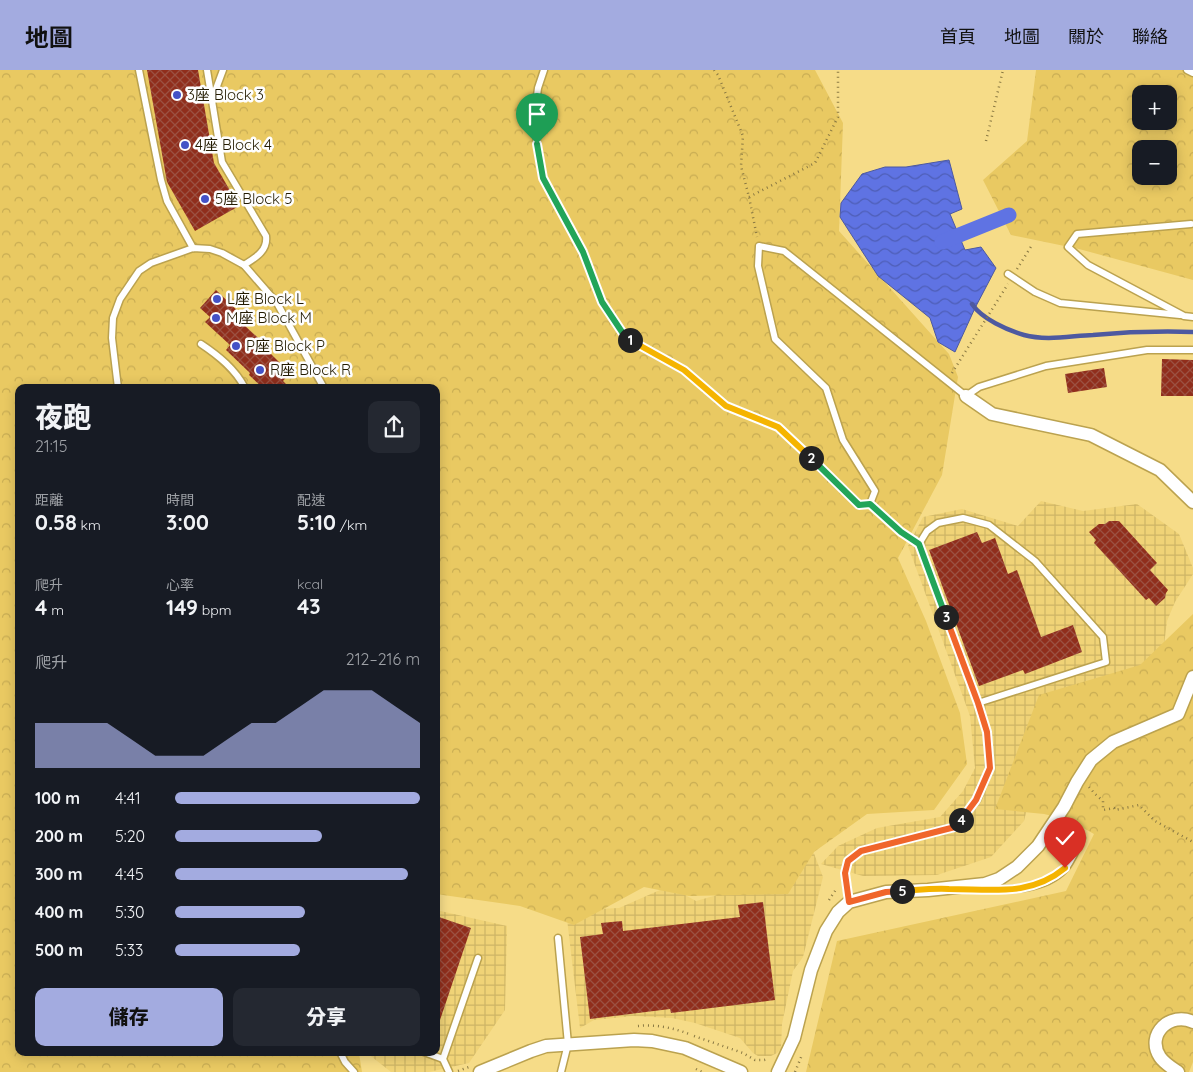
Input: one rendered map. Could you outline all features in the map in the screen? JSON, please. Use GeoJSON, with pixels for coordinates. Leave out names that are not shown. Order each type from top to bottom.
{"type":"FeatureCollection","features":[{"type":"Feature","properties":{"kind":"street"},"geometry":{"type":"LineString","coordinates":[[966,396],[992,414],[1091,435],[1160,470],[1193,502]]}},
{"type":"Feature","properties":{"kind":"street"},"geometry":{"type":"LineString","coordinates":[[778,1072],[794,1038],[811,970],[826,931],[838,912],[849,902],[886,892],[985,884],[999,879],[1017,867],[1038,846],[1064,807],[1091,760],[1113,742],[1178,714],[1193,677]]}},
{"type":"Feature","properties":{"kind":"street"},"geometry":{"type":"LineString","coordinates":[[1178,1072],[1159,1056],[1156,1036],[1161,1028],[1172,1020],[1182,1018],[1193,1022]]}},
{"type":"Feature","properties":{"kind":"street"},"geometry":{"type":"LineString","coordinates":[[480,1072],[506,1067],[531,1051],[546,1046],[652,1040],[685,1048],[741,1072]]}},
{"type":"Feature","properties":{"kind":"lane"},"geometry":{"type":"LineString","coordinates":[[138,70],[167,201],[193,248]]}},
{"type":"Feature","properties":{"kind":"lane"},"geometry":{"type":"LineString","coordinates":[[207,70],[222,162],[266,236],[267,241],[261,253],[244,266]]}},
{"type":"Feature","properties":{"kind":"lane"},"geometry":{"type":"LineString","coordinates":[[212,98],[223,70]]}},
{"type":"Feature","properties":{"kind":"lane"},"geometry":{"type":"LineString","coordinates":[[544,70],[538,88],[535,111],[537,144],[543,178],[583,252],[602,302],[626,338],[684,370],[726,406],[778,427],[859,505],[870,504],[875,491],[843,440],[826,388],[775,339],[758,266],[759,246],[784,251],[966,396],[979,388],[1046,366],[1147,350],[1193,350]]}},
{"type":"Feature","properties":{"kind":"lane"},"geometry":{"type":"LineString","coordinates":[[1187,70],[1193,73]]}},
{"type":"Feature","properties":{"kind":"lane"},"geometry":{"type":"LineString","coordinates":[[1184,316],[1088,265],[1068,247],[1077,234],[1191,224]]}},
{"type":"Feature","properties":{"kind":"lane"},"geometry":{"type":"LineString","coordinates":[[118,384],[112,338],[113,318],[120,299],[139,271],[152,262],[193,248],[210,249],[233,258],[244,266],[277,302],[322,384]]}},
{"type":"Feature","properties":{"kind":"lane"},"geometry":{"type":"LineString","coordinates":[[1008,274],[1035,292],[1060,303],[1193,317]]}},
{"type":"Feature","properties":{"kind":"lane"},"geometry":{"type":"LineString","coordinates":[[201,344],[230,366],[243,384]]}},
{"type":"Feature","properties":{"kind":"lane"},"geometry":{"type":"LineString","coordinates":[[849,902],[845,873],[848,861],[861,851],[955,827],[976,800],[990,768],[987,732],[978,703],[919,544],[927,531],[938,523],[963,518],[989,525],[1035,561],[1103,636],[1106,662],[978,703]]}},
{"type":"Feature","properties":{"kind":"lane"},"geometry":{"type":"LineString","coordinates":[[938,888],[1010,890],[1030,887],[1053,878],[1065,868],[1082,838]]}},
{"type":"Feature","properties":{"kind":"lane"},"geometry":{"type":"LineString","coordinates":[[558,938],[568,1044],[562,1072]]}},
{"type":"Feature","properties":{"kind":"lane"},"geometry":{"type":"LineString","coordinates":[[449,1072],[443,1059],[478,958]]}},
{"type":"Feature","properties":{"kind":"lane"},"geometry":{"type":"LineString","coordinates":[[342,1056],[354,1072]]}},
{"type":"Feature","properties":{"kind":"lane"},"geometry":{"type":"LineString","coordinates":[[435,1056],[443,1059]]}},
{"type":"Feature","properties":{"kind":"path"},"geometry":{"type":"LineString","coordinates":[[714,70],[718,75],[743,136],[741,166],[759,246]]}},
{"type":"Feature","properties":{"kind":"path"},"geometry":{"type":"LineString","coordinates":[[749,197],[815,163],[838,117],[838,70]]}},
{"type":"Feature","properties":{"kind":"path"},"geometry":{"type":"LineString","coordinates":[[986,141],[1003,70]]}},
{"type":"Feature","properties":{"kind":"path"},"geometry":{"type":"LineString","coordinates":[[953,372],[1032,245]]}},
{"type":"Feature","properties":{"kind":"path"},"geometry":{"type":"LineString","coordinates":[[870,504],[901,532],[919,544]]}},
{"type":"Feature","properties":{"kind":"path"},"geometry":{"type":"LineString","coordinates":[[1081,776],[1103,801],[1103,810],[1114,808],[1115,810],[1139,805],[1155,821],[1193,842]]}},
{"type":"Feature","properties":{"kind":"path"},"geometry":{"type":"LineString","coordinates":[[795,1072],[804,1051]]}},
{"type":"Feature","properties":{"kind":"path"},"geometry":{"type":"LineString","coordinates":[[690,1066],[702,1072]]}},
{"type":"Feature","properties":{"kind":"shaded area"},"geometry":{"type":"Polygon","coordinates":[[[1041,501],[1083,511],[1137,504],[1179,534],[1193,568],[1193,574],[1175,602],[1167,621],[1163,653],[1037,767],[1024,821],[991,857],[937,875],[863,876],[821,864],[838,846],[877,828],[940,817],[963,791],[975,768],[970,716],[908,546],[923,517],[962,509],[1018,526],[1041,501]]]}},
{"type":"Feature","properties":{"kind":"shaded area"},"geometry":{"type":"Polygon","coordinates":[[[810,843],[823,877],[803,957],[793,971],[782,1024],[781,1049],[777,1053],[771,1056],[758,1056],[740,1038],[695,1023],[672,1018],[633,1016],[594,1020],[580,1028],[567,919],[579,910],[619,908],[669,886],[696,901],[735,890],[810,843]]]}},
{"type":"Feature","properties":{"kind":"shaded area"},"geometry":{"type":"Polygon","coordinates":[[[440,911],[507,926],[505,1010],[469,1063],[429,1072],[391,1072],[371,1056],[440,1056],[440,911]]]}},
{"type":"Feature","properties":{"kind":"green space"},"geometry":{"type":"Polygon","coordinates":[[[0,70],[815,70],[843,123],[839,231],[949,354],[958,377],[942,475],[898,558],[926,621],[960,713],[967,764],[934,810],[867,814],[814,852],[788,894],[689,896],[644,887],[574,925],[520,906],[440,895],[440,384],[15,384],[15,1056],[359,1056],[362,1072],[0,1072],[0,70]]]}},
{"type":"Feature","properties":{"kind":"green space"},"geometry":{"type":"Polygon","coordinates":[[[1036,70],[1193,70],[1193,280],[1079,249],[1011,235],[983,180],[1027,141],[1036,70]]]}},
{"type":"Feature","properties":{"kind":"green space"},"geometry":{"type":"Polygon","coordinates":[[[1193,614],[1193,1062],[1189,1072],[806,1072],[837,941],[1066,891],[1094,834],[1069,820],[1044,814],[995,809],[1039,695],[1140,665],[1193,614]]]}},
{"type":"Feature","properties":{"kind":"water"},"geometry":{"type":"Polygon","coordinates":[[[949,160],[962,209],[950,214],[965,250],[981,247],[996,268],[955,352],[938,342],[930,318],[878,276],[840,217],[841,203],[862,174],[885,167],[906,167],[949,160]]]}},
{"type":"Feature","properties":{"kind":"building"},"geometry":{"type":"Polygon","coordinates":[[[147,70],[198,70],[214,163],[239,206],[195,231],[167,182],[147,70]]]}},
{"type":"Feature","properties":{"kind":"building"},"geometry":{"type":"Polygon","coordinates":[[[216,290],[247,320],[243,324],[268,347],[266,349],[281,364],[278,367],[288,375],[283,381],[286,384],[259,384],[226,350],[230,345],[205,322],[210,317],[200,308],[216,290]]]}},
{"type":"Feature","properties":{"kind":"building"},"geometry":{"type":"Polygon","coordinates":[[[1162,359],[1193,360],[1193,396],[1161,396],[1162,359]]]}},
{"type":"Feature","properties":{"kind":"building"},"geometry":{"type":"Polygon","coordinates":[[[1104,368],[1107,387],[1068,393],[1065,374],[1104,368]]]}},
{"type":"Feature","properties":{"kind":"building"},"geometry":{"type":"Polygon","coordinates":[[[1109,521],[1119,521],[1157,563],[1150,570],[1168,590],[1165,598],[1156,606],[1149,598],[1146,600],[1094,543],[1096,540],[1089,532],[1099,524],[1105,524],[1109,521]]]}},
{"type":"Feature","properties":{"kind":"building"},"geometry":{"type":"Polygon","coordinates":[[[977,532],[982,543],[995,538],[1008,574],[1017,570],[1041,637],[1073,625],[1082,652],[1025,674],[1023,670],[979,686],[929,550],[977,532]]]}},
{"type":"Feature","properties":{"kind":"building"},"geometry":{"type":"Polygon","coordinates":[[[763,902],[775,1000],[671,1013],[670,1009],[590,1019],[580,937],[603,934],[601,923],[622,921],[623,931],[740,917],[738,905],[763,902]]]}},
{"type":"Feature","properties":{"kind":"building"},"geometry":{"type":"Polygon","coordinates":[[[440,917],[471,928],[440,1020],[440,917]]]}},
{"type":"Feature","properties":{"kind":"waterway"},"geometry":{"type":"LineString","coordinates":[[942,242],[1009,215]]}},
{"type":"Feature","properties":{"kind":"waterway"},"geometry":{"type":"LineString","coordinates":[[972,304],[995,323],[1017,333],[1032,337],[1049,338],[1130,332],[1193,332]]}},
{"type":"Feature","properties":{"kind":"place","name":"3座 Block 3"},"geometry":{"type":"Point","coordinates":[177,95]}},
{"type":"Feature","properties":{"kind":"place","name":"4座 Block 4"},"geometry":{"type":"Point","coordinates":[185,145]}},
{"type":"Feature","properties":{"kind":"place","name":"5座 Block 5"},"geometry":{"type":"Point","coordinates":[205,199]}},
{"type":"Feature","properties":{"kind":"place","name":"L座 Block L"},"geometry":{"type":"Point","coordinates":[217,299]}},
{"type":"Feature","properties":{"kind":"place","name":"M座 Block M"},"geometry":{"type":"Point","coordinates":[216,318]}},
{"type":"Feature","properties":{"kind":"place","name":"P座 Block P"},"geometry":{"type":"Point","coordinates":[236,346]}},
{"type":"Feature","properties":{"kind":"place","name":"R座 Block R"},"geometry":{"type":"Point","coordinates":[260,370]}},
{"type":"Feature","properties":{"kind":"route"},"geometry":{"type":"LineString","coordinates":[[537,144],[543,178],[583,252],[602,302],[626,338],[684,370],[726,406],[778,427],[859,505],[870,504],[901,532],[919,544],[978,703],[987,732],[990,768],[976,800],[955,827],[861,851],[848,861],[845,873],[849,902],[886,892],[938,888],[1010,890],[1030,887],[1053,878],[1065,868]]}}]}
